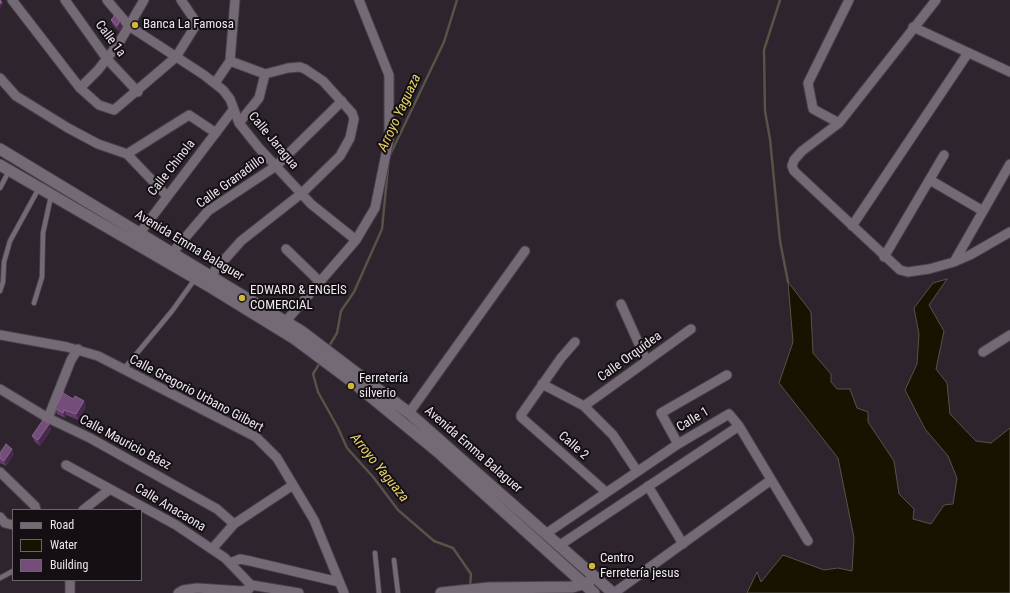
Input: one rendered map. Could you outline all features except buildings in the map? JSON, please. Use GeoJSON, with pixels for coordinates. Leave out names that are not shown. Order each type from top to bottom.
{"type":"FeatureCollection","features":[{"type":"Feature","properties":{"kind":"street"},"geometry":{"type":"LineString","coordinates":[[12,0],[80,88],[99,104],[114,110],[138,92],[176,57],[196,24],[181,0]]}},
{"type":"Feature","properties":{"kind":"street","name":"Calle 1a"},"geometry":{"type":"LineString","coordinates":[[65,0],[107,59],[138,92]]}},
{"type":"Feature","properties":{"kind":"street","name":"Calle Jaragua"},"geometry":{"type":"LineString","coordinates":[[107,0],[129,26],[215,83],[230,99],[233,110],[239,122],[276,166],[312,204],[356,240]]}},
{"type":"Feature","properties":{"kind":"street"},"geometry":{"type":"LineString","coordinates":[[80,88],[107,59],[144,0]]}},
{"type":"Feature","properties":{"kind":"street"},"geometry":{"type":"LineString","coordinates":[[215,83],[230,61],[235,0]]}},
{"type":"Feature","properties":{"kind":"street"},"geometry":{"type":"LineString","coordinates":[[286,321],[356,240],[375,208],[389,139],[389,75],[359,0]]}},
{"type":"Feature","properties":{"kind":"street"},"geometry":{"type":"LineString","coordinates":[[839,123],[813,109],[808,83],[849,0]]}},
{"type":"Feature","properties":{"kind":"street"},"geometry":{"type":"LineString","coordinates":[[936,0],[839,123],[802,151],[792,166],[798,176],[884,257],[900,270],[908,272],[929,269],[954,262],[970,255],[1010,232]]}},
{"type":"Feature","properties":{"kind":"street"},"geometry":{"type":"LineString","coordinates":[[913,28],[1010,72]]}},
{"type":"Feature","properties":{"kind":"street"},"geometry":{"type":"LineString","coordinates":[[852,226],[968,53]]}},
{"type":"Feature","properties":{"kind":"street"},"geometry":{"type":"LineString","coordinates":[[210,276],[241,241],[302,193],[340,156],[350,138],[354,119],[352,113],[323,81],[305,68],[288,68],[265,74],[230,61]]}},
{"type":"Feature","properties":{"kind":"street"},"geometry":{"type":"LineString","coordinates":[[239,122],[259,98],[265,74]]}},
{"type":"Feature","properties":{"kind":"street"},"geometry":{"type":"LineString","coordinates":[[0,78],[16,96],[68,128],[98,144],[127,154],[167,196]]}},
{"type":"Feature","properties":{"kind":"street","name":"Calle Granadillo"},"geometry":{"type":"LineString","coordinates":[[172,253],[208,212],[276,166],[342,101]]}},
{"type":"Feature","properties":{"kind":"street","name":"Calle Chinola"},"geometry":{"type":"LineString","coordinates":[[133,242],[139,232],[233,110]]}},
{"type":"Feature","properties":{"kind":"street"},"geometry":{"type":"LineString","coordinates":[[127,154],[190,115],[216,133]]}},
{"type":"Feature","properties":{"kind":"street","name":"Avenida Emma Balaguer"},"geometry":{"type":"LineString","coordinates":[[0,149],[286,321],[298,335]]}},
{"type":"Feature","properties":{"kind":"street"},"geometry":{"type":"LineString","coordinates":[[884,257],[944,155]]}},
{"type":"Feature","properties":{"kind":"street"},"geometry":{"type":"LineString","coordinates":[[954,262],[1010,164]]}},
{"type":"Feature","properties":{"kind":"street","name":"Avenida Emma Balaguer"},"geometry":{"type":"LineString","coordinates":[[4,168],[195,278],[298,335],[357,378],[409,413],[441,448],[594,593]]}},
{"type":"Feature","properties":{"kind":"street"},"geometry":{"type":"LineString","coordinates":[[930,180],[984,210]]}},
{"type":"Feature","properties":{"kind":"street"},"geometry":{"type":"LineString","coordinates":[[286,249],[319,281]]}},
{"type":"Feature","properties":{"kind":"street"},"geometry":{"type":"LineString","coordinates":[[409,413],[525,251]]}},
{"type":"Feature","properties":{"kind":"street"},"geometry":{"type":"LineString","coordinates":[[621,304],[646,360]]}},
{"type":"Feature","properties":{"kind":"street","name":"Calle Orquídea"},"geometry":{"type":"LineString","coordinates":[[584,406],[691,329]]}},
{"type":"Feature","properties":{"kind":"street","name":"Calle Gregorio Urbano Gilbert"},"geometry":{"type":"LineString","coordinates":[[0,335],[78,350],[98,356],[256,438],[277,458],[314,520],[344,593]]}},
{"type":"Feature","properties":{"kind":"street"},"geometry":{"type":"LineString","coordinates":[[984,352],[1010,335]]}},
{"type":"Feature","properties":{"kind":"street"},"geometry":{"type":"LineString","coordinates":[[575,342],[542,384],[584,406],[612,436],[637,471]]}},
{"type":"Feature","properties":{"kind":"street"},"geometry":{"type":"LineString","coordinates":[[48,418],[71,360],[78,350]]}},
{"type":"Feature","properties":{"kind":"street"},"geometry":{"type":"LineString","coordinates":[[678,444],[661,413],[727,375]]}},
{"type":"Feature","properties":{"kind":"street","name":"Avenida Emma Balaguer"},"geometry":{"type":"LineString","coordinates":[[357,378],[547,533],[614,593]]}},
{"type":"Feature","properties":{"kind":"street","name":"Calle 2"},"geometry":{"type":"LineString","coordinates":[[542,384],[521,414],[522,420],[606,492]]}},
{"type":"Feature","properties":{"kind":"street","name":"Calle Mauricio Báez"},"geometry":{"type":"LineString","coordinates":[[0,389],[48,418],[90,438],[218,509],[234,524]]}},
{"type":"Feature","properties":{"kind":"street","name":"Calle 1"},"geometry":{"type":"LineString","coordinates":[[547,533],[678,444],[729,414],[739,426],[808,541]]}},
{"type":"Feature","properties":{"kind":"street"},"geometry":{"type":"LineString","coordinates":[[560,545],[739,426]]}},
{"type":"Feature","properties":{"kind":"street","name":"Calle Anacaona"},"geometry":{"type":"LineString","coordinates":[[66,465],[176,525],[230,563],[251,585]]}},
{"type":"Feature","properties":{"kind":"street"},"geometry":{"type":"LineString","coordinates":[[0,472],[35,506],[36,509]]}},
{"type":"Feature","properties":{"kind":"street"},"geometry":{"type":"LineString","coordinates":[[614,593],[772,480]]}},
{"type":"Feature","properties":{"kind":"street"},"geometry":{"type":"LineString","coordinates":[[212,549],[234,524],[293,485]]}},
{"type":"Feature","properties":{"kind":"street"},"geometry":{"type":"LineString","coordinates":[[648,486],[684,544]]}},
{"type":"Feature","properties":{"kind":"street"},"geometry":{"type":"LineString","coordinates":[[84,509],[110,489]]}},
{"type":"Feature","properties":{"kind":"street"},"geometry":{"type":"LineString","coordinates":[[0,517],[5,522],[12,525]]}},
{"type":"Feature","properties":{"kind":"street"},"geometry":{"type":"LineString","coordinates":[[230,563],[240,559],[339,582]]}},
{"type":"Feature","properties":{"kind":"street"},"geometry":{"type":"LineString","coordinates":[[442,593],[489,588],[573,590],[597,578]]}},
{"type":"Feature","properties":{"kind":"street"},"geometry":{"type":"LineString","coordinates":[[70,581],[70,593]]}},
{"type":"Feature","properties":{"kind":"street"},"geometry":{"type":"LineString","coordinates":[[178,593],[183,590],[197,588],[235,592],[249,589],[251,585],[293,592]]}},
{"type":"Feature","properties":{"kind":"lane"},"geometry":{"type":"LineString","coordinates":[[0,188],[4,168]]}},
{"type":"Feature","properties":{"kind":"lane"},"geometry":{"type":"LineString","coordinates":[[0,291],[3,282],[4,262],[10,241],[39,188]]}},
{"type":"Feature","properties":{"kind":"lane"},"geometry":{"type":"LineString","coordinates":[[34,302],[42,277],[43,233],[51,196]]}},
{"type":"Feature","properties":{"kind":"lane"},"geometry":{"type":"LineString","coordinates":[[124,370],[172,311],[195,278]]}},
{"type":"Feature","properties":{"kind":"lane"},"geometry":{"type":"LineString","coordinates":[[375,553],[379,593]]}},
{"type":"Feature","properties":{"kind":"lane"},"geometry":{"type":"LineString","coordinates":[[394,560],[398,593]]}},
{"type":"Feature","properties":{"kind":"lane"},"geometry":{"type":"LineString","coordinates":[[0,578],[12,572]]}},
{"type":"Feature","properties":{"kind":"water"},"geometry":{"type":"Polygon","coordinates":[[[947,279],[929,305],[944,331],[936,369],[947,383],[950,414],[976,441],[991,443],[1010,428],[1010,593],[747,593],[757,572],[761,582],[783,555],[824,570],[838,568],[852,571],[854,538],[838,458],[779,383],[793,342],[788,282],[811,312],[813,353],[831,374],[831,382],[837,389],[850,389],[857,408],[868,412],[868,422],[894,461],[899,494],[914,509],[913,519],[931,524],[944,505],[953,504],[957,478],[948,456],[925,429],[905,390],[917,364],[919,334],[914,308],[933,283],[947,279]]]}},
{"type":"Feature","properties":{"kind":"waterway","name":"Arroyo Yaguaza"},"geometry":{"type":"LineString","coordinates":[[328,348],[337,333],[341,311],[354,292],[382,229],[389,157],[444,42],[457,0]]}},
{"type":"Feature","properties":{"kind":"waterway"},"geometry":{"type":"LineString","coordinates":[[780,0],[764,50],[765,111],[770,139],[780,241],[788,282]]}},
{"type":"Feature","properties":{"kind":"waterway","name":"Arroyo Yaguaza"},"geometry":{"type":"LineString","coordinates":[[321,361],[313,374],[318,392],[338,428],[347,448],[374,478],[398,510],[434,541],[453,548],[471,574],[470,587]]}},
{"type":"Feature","properties":{"kind":"place","name":"Banca La Famosa"},"geometry":{"type":"Point","coordinates":[135,25]}},
{"type":"Feature","properties":{"kind":"place","name":"EDWARD & ENGElS COMERCIAL"},"geometry":{"type":"Point","coordinates":[242,298]}},
{"type":"Feature","properties":{"kind":"place","name":"Ferretería silverio"},"geometry":{"type":"Point","coordinates":[351,386]}},
{"type":"Feature","properties":{"kind":"place","name":"Centro Ferretería jesus"},"geometry":{"type":"Point","coordinates":[592,566]}}]}
